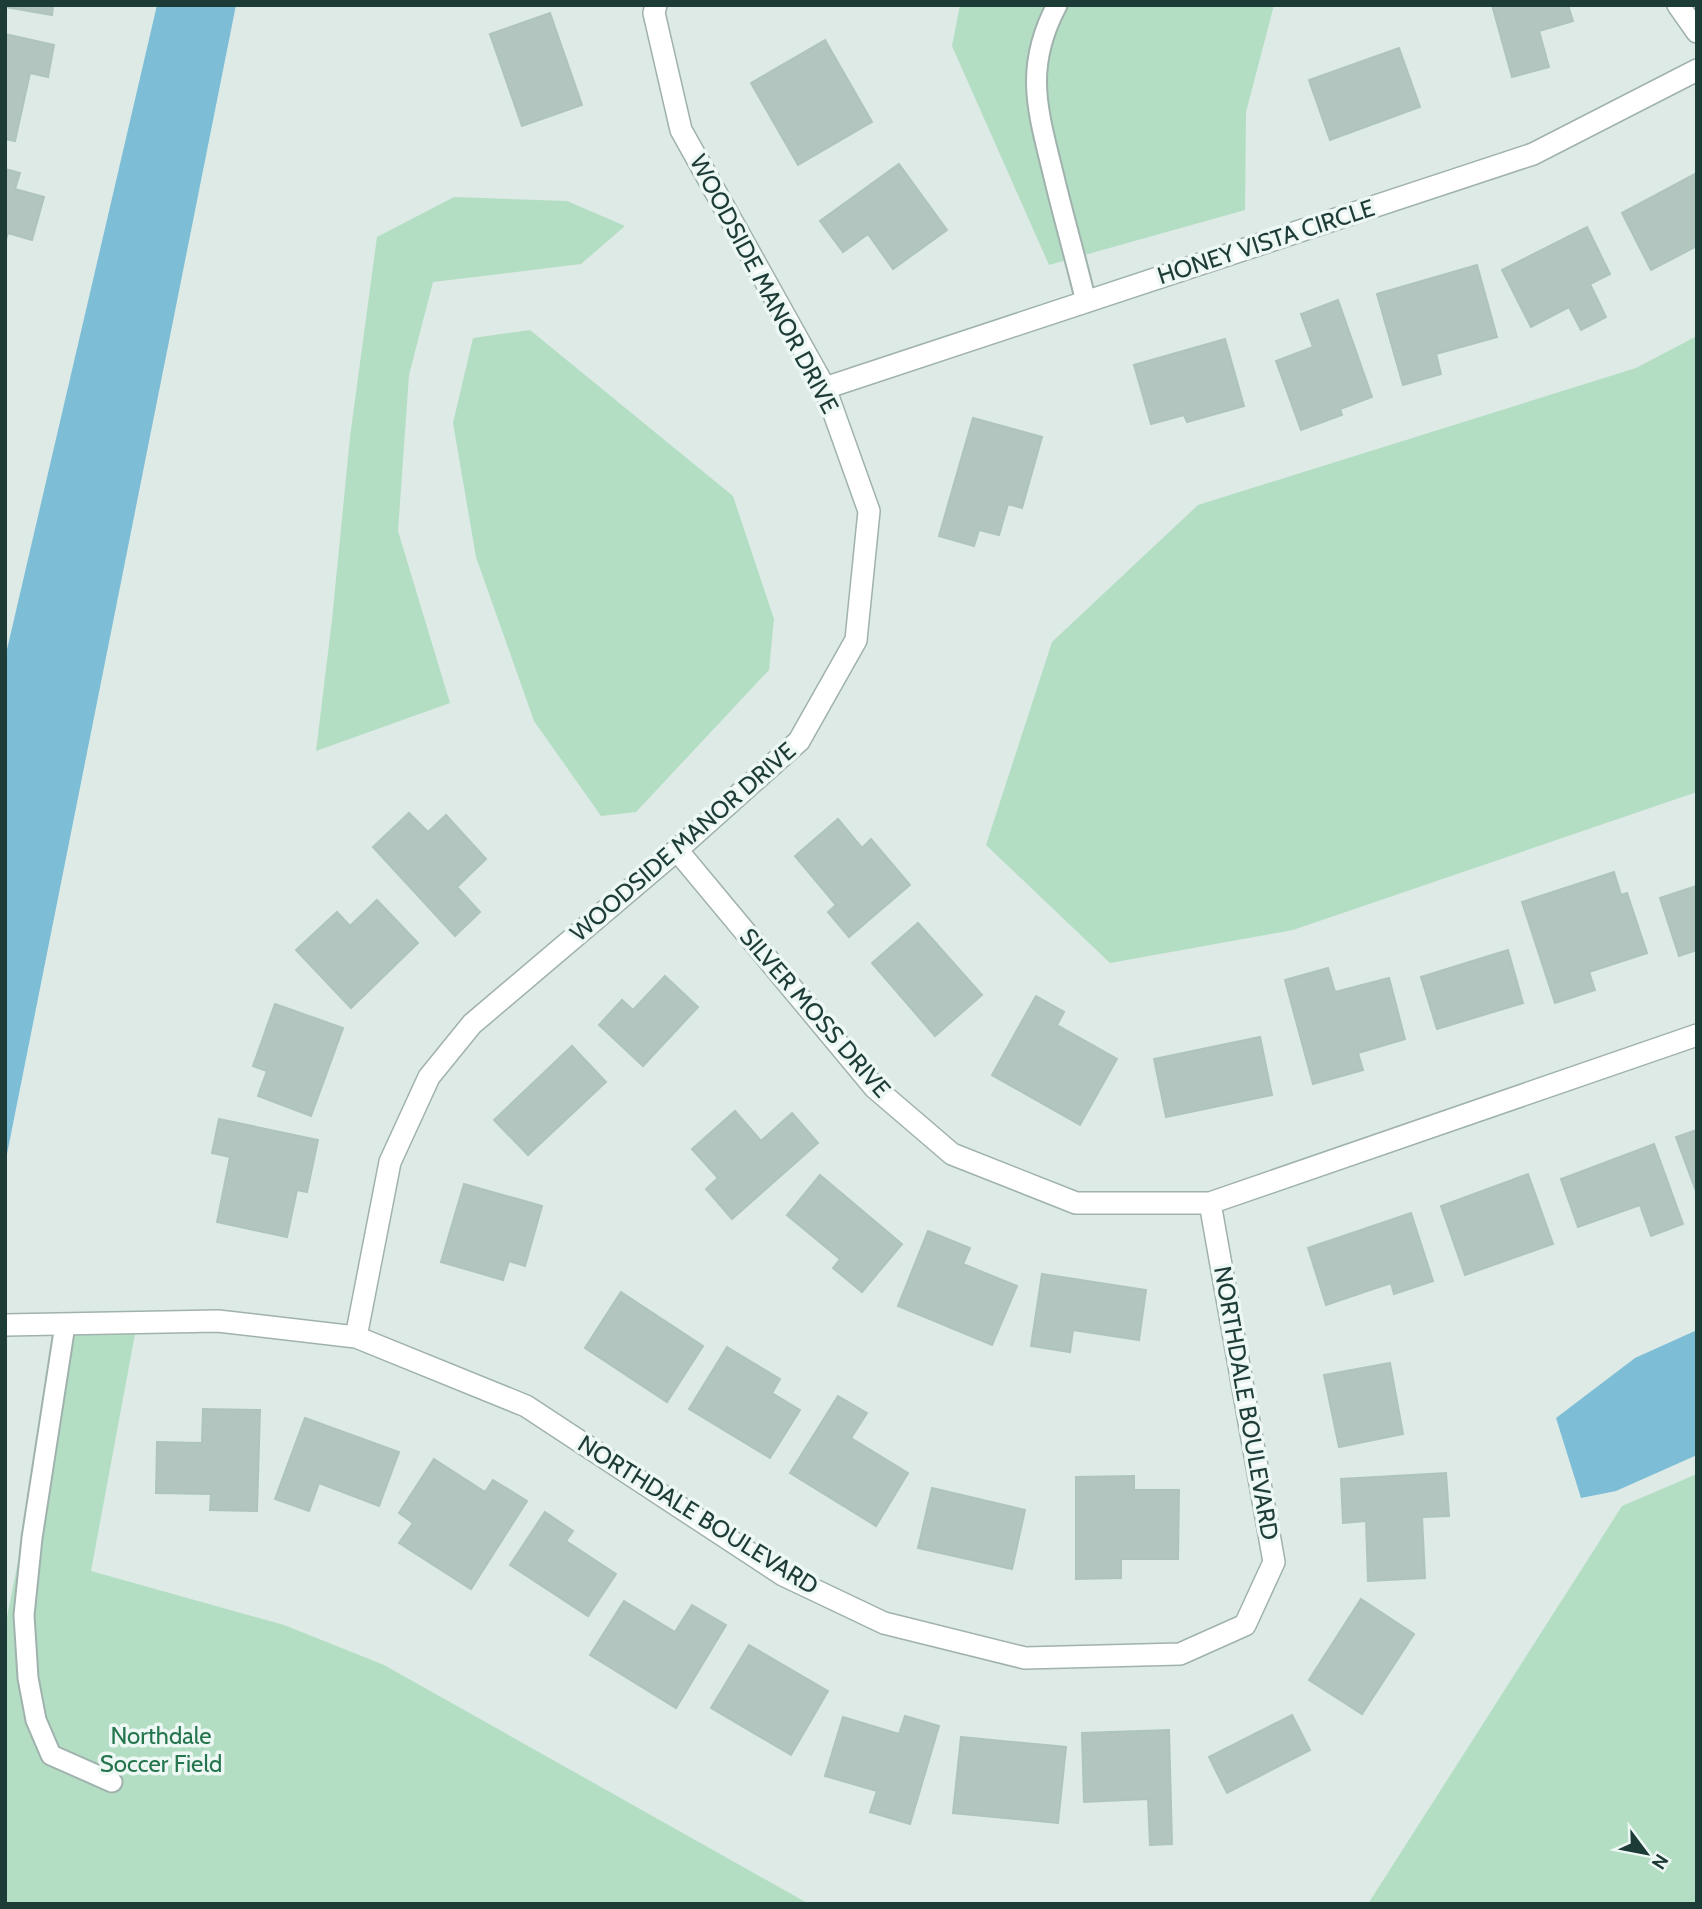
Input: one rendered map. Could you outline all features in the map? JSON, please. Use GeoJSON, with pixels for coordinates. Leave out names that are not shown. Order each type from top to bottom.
{"type":"FeatureCollection","features":[{"type":"Feature","properties":{"kind":"street","name":"WOODSIDE MANOR DRIVE"},"geometry":{"type":"LineString","coordinates":[[356,1337],[390,1162],[429,1077],[472,1024],[677,850],[799,741],[856,640],[869,511],[825,388],[681,130],[654,13],[656,5]]}},
{"type":"Feature","properties":{"kind":"street"},"geometry":{"type":"LineString","coordinates":[[1678,5],[1697,32]]}},
{"type":"Feature","properties":{"kind":"street","name":"HONEY VISTA CIRCLE"},"geometry":{"type":"LineString","coordinates":[[825,388],[1533,154],[1697,70]]}},
{"type":"Feature","properties":{"kind":"street","name":"SILVER MOSS DRIVE"},"geometry":{"type":"LineString","coordinates":[[677,850],[875,1088],[952,1154],[1076,1203],[1210,1203]]}},
{"type":"Feature","properties":{"kind":"street"},"geometry":{"type":"LineString","coordinates":[[1210,1203],[1697,1035]]}},
{"type":"Feature","properties":{"kind":"street","name":"NORTHDALE BOULEVARD"},"geometry":{"type":"LineString","coordinates":[[5,1325],[218,1321],[356,1337],[526,1406],[783,1575],[884,1623],[1025,1658],[1180,1654],[1245,1625],[1274,1562],[1210,1203]]}},
{"type":"Feature","properties":{"kind":"lane"},"geometry":{"type":"LineString","coordinates":[[1057,5],[1043,30],[1036,74],[1038,109],[1086,302]]}},
{"type":"Feature","properties":{"kind":"lane"},"geometry":{"type":"LineString","coordinates":[[65,1325],[32,1538],[24,1615],[28,1678],[36,1720],[51,1755],[112,1782]]}},
{"type":"Feature","properties":{"kind":"green space"},"geometry":{"type":"Polygon","coordinates":[[[960,5],[1274,5],[1246,112],[1245,210],[1049,265],[952,46],[960,5]]]}},
{"type":"Feature","properties":{"kind":"green space"},"geometry":{"type":"Polygon","coordinates":[[[454,197],[567,201],[625,226],[581,264],[433,282],[409,375],[398,531],[450,703],[316,751],[350,437],[377,237],[454,197]]]}},
{"type":"Feature","properties":{"kind":"green space"},"geometry":{"type":"Polygon","coordinates":[[[530,330],[733,496],[774,619],[769,670],[636,812],[601,816],[534,721],[476,557],[453,423],[473,338],[530,330]]]}},
{"type":"Feature","properties":{"kind":"green space"},"geometry":{"type":"Polygon","coordinates":[[[1697,336],[1697,792],[1293,930],[1110,963],[986,845],[1052,642],[1198,505],[1636,368],[1697,336]]]}},
{"type":"Feature","properties":{"kind":"green space","name":"Northdale Soccer Field"},"geometry":{"type":"Polygon","coordinates":[[[137,1323],[91,1571],[284,1625],[384,1665],[809,1904],[5,1904],[5,1627],[65,1325],[137,1323]]]}},
{"type":"Feature","properties":{"kind":"green space"},"geometry":{"type":"Polygon","coordinates":[[[1697,1474],[1697,1904],[1368,1904],[1622,1506],[1697,1474]]]}},
{"type":"Feature","properties":{"kind":"water"},"geometry":{"type":"Polygon","coordinates":[[[157,5],[236,5],[5,1164],[5,658],[157,5]]]}},
{"type":"Feature","properties":{"kind":"water"},"geometry":{"type":"Polygon","coordinates":[[[1697,1330],[1697,1455],[1616,1491],[1581,1498],[1556,1418],[1635,1358],[1697,1330]]]}},
{"type":"Feature","properties":{"kind":"building"},"geometry":{"type":"Polygon","coordinates":[[[53,5],[52,15],[5,7],[53,5]]]}},
{"type":"Feature","properties":{"kind":"building"},"geometry":{"type":"Polygon","coordinates":[[[1492,5],[1568,5],[1573,21],[1539,31],[1549,67],[1512,77],[1492,5]]]}},
{"type":"Feature","properties":{"kind":"building"},"geometry":{"type":"Polygon","coordinates":[[[550,13],[582,105],[522,126],[490,34],[550,13]]]}},
{"type":"Feature","properties":{"kind":"building"},"geometry":{"type":"Polygon","coordinates":[[[5,34],[54,45],[48,77],[30,73],[15,141],[5,139],[5,34]]]}},
{"type":"Feature","properties":{"kind":"building"},"geometry":{"type":"Polygon","coordinates":[[[825,40],[872,122],[798,165],[751,83],[825,40]]]}},
{"type":"Feature","properties":{"kind":"building"},"geometry":{"type":"Polygon","coordinates":[[[1399,48],[1420,107],[1330,140],[1309,80],[1399,48]]]}},
{"type":"Feature","properties":{"kind":"building"},"geometry":{"type":"Polygon","coordinates":[[[899,164],[947,230],[893,269],[868,234],[843,252],[820,221],[899,164]]]}},
{"type":"Feature","properties":{"kind":"building"},"geometry":{"type":"Polygon","coordinates":[[[5,169],[20,173],[15,189],[44,197],[32,240],[8,233],[5,243],[5,169]]]}},
{"type":"Feature","properties":{"kind":"building"},"geometry":{"type":"Polygon","coordinates":[[[1697,173],[1697,246],[1651,270],[1622,213],[1697,173]]]}},
{"type":"Feature","properties":{"kind":"building"},"geometry":{"type":"Polygon","coordinates":[[[1587,227],[1610,274],[1590,284],[1606,317],[1581,330],[1569,307],[1531,327],[1502,270],[1587,227]]]}},
{"type":"Feature","properties":{"kind":"building"},"geometry":{"type":"Polygon","coordinates":[[[1477,265],[1497,337],[1436,354],[1441,374],[1403,385],[1377,294],[1477,265]]]}},
{"type":"Feature","properties":{"kind":"building"},"geometry":{"type":"Polygon","coordinates":[[[1338,300],[1372,397],[1340,409],[1342,415],[1301,430],[1276,361],[1313,347],[1301,314],[1338,300]]]}},
{"type":"Feature","properties":{"kind":"building"},"geometry":{"type":"Polygon","coordinates":[[[1225,339],[1244,406],[1187,422],[1184,415],[1151,424],[1134,365],[1225,339]]]}},
{"type":"Feature","properties":{"kind":"building"},"geometry":{"type":"Polygon","coordinates":[[[973,418],[1042,437],[1022,508],[1008,504],[999,535],[979,530],[974,546],[939,536],[973,418]]]}},
{"type":"Feature","properties":{"kind":"building"},"geometry":{"type":"Polygon","coordinates":[[[409,813],[428,832],[446,815],[486,859],[457,887],[480,912],[455,936],[373,847],[409,813]]]}},
{"type":"Feature","properties":{"kind":"building"},"geometry":{"type":"Polygon","coordinates":[[[838,819],[862,848],[871,839],[910,885],[849,937],[828,912],[836,905],[795,856],[838,819]]]}},
{"type":"Feature","properties":{"kind":"building"},"geometry":{"type":"Polygon","coordinates":[[[1614,872],[1621,895],[1627,893],[1647,953],[1589,972],[1595,990],[1555,1003],[1522,902],[1614,872]]]}},
{"type":"Feature","properties":{"kind":"building"},"geometry":{"type":"Polygon","coordinates":[[[1697,886],[1697,950],[1679,956],[1660,898],[1697,886]]]}},
{"type":"Feature","properties":{"kind":"building"},"geometry":{"type":"Polygon","coordinates":[[[377,900],[418,943],[351,1008],[296,950],[337,912],[350,926],[377,900]]]}},
{"type":"Feature","properties":{"kind":"building"},"geometry":{"type":"Polygon","coordinates":[[[918,923],[982,995],[935,1036],[872,963],[918,923]]]}},
{"type":"Feature","properties":{"kind":"building"},"geometry":{"type":"Polygon","coordinates":[[[1508,950],[1523,1003],[1437,1029],[1421,977],[1508,950]]]}},
{"type":"Feature","properties":{"kind":"building"},"geometry":{"type":"Polygon","coordinates":[[[1328,968],[1335,992],[1389,978],[1405,1039],[1358,1053],[1363,1070],[1313,1084],[1285,980],[1328,968]]]}},
{"type":"Feature","properties":{"kind":"building"},"geometry":{"type":"Polygon","coordinates":[[[665,976],[698,1007],[643,1066],[599,1025],[622,1000],[633,1010],[665,976]]]}},
{"type":"Feature","properties":{"kind":"building"},"geometry":{"type":"Polygon","coordinates":[[[1036,996],[1064,1012],[1057,1025],[1117,1059],[1080,1125],[992,1075],[1036,996]]]}},
{"type":"Feature","properties":{"kind":"building"},"geometry":{"type":"Polygon","coordinates":[[[275,1004],[343,1028],[311,1116],[258,1096],[267,1071],[253,1066],[275,1004]]]}},
{"type":"Feature","properties":{"kind":"building"},"geometry":{"type":"Polygon","coordinates":[[[1260,1037],[1272,1095],[1166,1117],[1154,1059],[1260,1037]]]}},
{"type":"Feature","properties":{"kind":"building"},"geometry":{"type":"Polygon","coordinates":[[[572,1046],[606,1082],[528,1155],[494,1120],[572,1046]]]}},
{"type":"Feature","properties":{"kind":"building"},"geometry":{"type":"Polygon","coordinates":[[[735,1111],[761,1141],[792,1113],[818,1143],[732,1219],[706,1189],[718,1178],[692,1149],[735,1111]]]}},
{"type":"Feature","properties":{"kind":"building"},"geometry":{"type":"Polygon","coordinates":[[[219,1119],[318,1140],[307,1192],[297,1190],[287,1237],[217,1222],[230,1157],[212,1153],[219,1119]]]}},
{"type":"Feature","properties":{"kind":"building"},"geometry":{"type":"Polygon","coordinates":[[[1697,1130],[1697,1194],[1676,1137],[1697,1130]]]}},
{"type":"Feature","properties":{"kind":"building"},"geometry":{"type":"Polygon","coordinates":[[[1654,1144],[1683,1224],[1651,1236],[1640,1205],[1578,1227],[1561,1179],[1654,1144]]]}},
{"type":"Feature","properties":{"kind":"building"},"geometry":{"type":"Polygon","coordinates":[[[1528,1174],[1553,1244],[1465,1275],[1441,1206],[1528,1174]]]}},
{"type":"Feature","properties":{"kind":"building"},"geometry":{"type":"Polygon","coordinates":[[[820,1175],[902,1244],[862,1292],[833,1268],[840,1259],[787,1215],[820,1175]]]}},
{"type":"Feature","properties":{"kind":"building"},"geometry":{"type":"Polygon","coordinates":[[[464,1184],[542,1206],[525,1266],[509,1261],[503,1280],[441,1262],[464,1184]]]}},
{"type":"Feature","properties":{"kind":"building"},"geometry":{"type":"Polygon","coordinates":[[[1411,1213],[1433,1281],[1394,1294],[1391,1283],[1326,1305],[1308,1248],[1411,1213]]]}},
{"type":"Feature","properties":{"kind":"building"},"geometry":{"type":"Polygon","coordinates":[[[928,1231],[970,1248],[963,1264],[1017,1286],[992,1345],[898,1306],[928,1231]]]}},
{"type":"Feature","properties":{"kind":"building"},"geometry":{"type":"Polygon","coordinates":[[[1042,1274],[1146,1290],[1139,1340],[1073,1330],[1070,1352],[1031,1346],[1042,1274]]]}},
{"type":"Feature","properties":{"kind":"building"},"geometry":{"type":"Polygon","coordinates":[[[621,1292],[703,1346],[667,1402],[585,1348],[621,1292]]]}},
{"type":"Feature","properties":{"kind":"building"},"geometry":{"type":"Polygon","coordinates":[[[727,1347],[780,1379],[772,1393],[800,1410],[770,1458],[689,1409],[727,1347]]]}},
{"type":"Feature","properties":{"kind":"building"},"geometry":{"type":"Polygon","coordinates":[[[1390,1363],[1403,1434],[1339,1447],[1324,1375],[1390,1363]]]}},
{"type":"Feature","properties":{"kind":"building"},"geometry":{"type":"Polygon","coordinates":[[[838,1396],[867,1413],[851,1438],[908,1473],[876,1526],[790,1473],[838,1396]]]}},
{"type":"Feature","properties":{"kind":"building"},"geometry":{"type":"Polygon","coordinates":[[[203,1409],[260,1410],[257,1511],[210,1510],[211,1494],[156,1493],[157,1442],[202,1443],[203,1409]]]}},
{"type":"Feature","properties":{"kind":"building"},"geometry":{"type":"Polygon","coordinates":[[[305,1418],[399,1452],[379,1506],[319,1483],[309,1511],[275,1499],[305,1418]]]}},
{"type":"Feature","properties":{"kind":"building"},"geometry":{"type":"Polygon","coordinates":[[[434,1459],[485,1492],[493,1480],[527,1501],[471,1589],[399,1543],[413,1523],[399,1513],[434,1459]]]}},
{"type":"Feature","properties":{"kind":"building"},"geometry":{"type":"Polygon","coordinates":[[[1446,1473],[1449,1516],[1422,1517],[1425,1578],[1368,1581],[1366,1521],[1343,1523],[1341,1479],[1446,1473]]]}},
{"type":"Feature","properties":{"kind":"building"},"geometry":{"type":"Polygon","coordinates":[[[1134,1476],[1134,1490],[1179,1490],[1178,1559],[1121,1559],[1121,1578],[1076,1579],[1076,1477],[1134,1476]]]}},
{"type":"Feature","properties":{"kind":"building"},"geometry":{"type":"Polygon","coordinates":[[[932,1488],[1025,1510],[1012,1569],[918,1548],[932,1488]]]}},
{"type":"Feature","properties":{"kind":"building"},"geometry":{"type":"Polygon","coordinates":[[[545,1512],[573,1531],[566,1541],[616,1574],[588,1616],[510,1565],[545,1512]]]}},
{"type":"Feature","properties":{"kind":"building"},"geometry":{"type":"Polygon","coordinates":[[[1361,1599],[1414,1634],[1362,1714],[1309,1680],[1361,1599]]]}},
{"type":"Feature","properties":{"kind":"building"},"geometry":{"type":"Polygon","coordinates":[[[624,1601],[675,1632],[692,1605],[726,1625],[676,1708],[590,1655],[624,1601]]]}},
{"type":"Feature","properties":{"kind":"building"},"geometry":{"type":"Polygon","coordinates":[[[749,1645],[828,1691],[791,1755],[711,1708],[749,1645]]]}},
{"type":"Feature","properties":{"kind":"building"},"geometry":{"type":"Polygon","coordinates":[[[1292,1715],[1310,1750],[1227,1793],[1209,1757],[1292,1715]]]}},
{"type":"Feature","properties":{"kind":"building"},"geometry":{"type":"Polygon","coordinates":[[[905,1716],[939,1726],[910,1824],[870,1812],[877,1791],[825,1776],[843,1717],[899,1734],[905,1716]]]}},
{"type":"Feature","properties":{"kind":"building"},"geometry":{"type":"Polygon","coordinates":[[[1169,1730],[1172,1844],[1150,1845],[1148,1799],[1084,1802],[1082,1733],[1169,1730]]]}},
{"type":"Feature","properties":{"kind":"building"},"geometry":{"type":"Polygon","coordinates":[[[961,1737],[1066,1747],[1058,1823],[953,1813],[961,1737]]]}}]}
